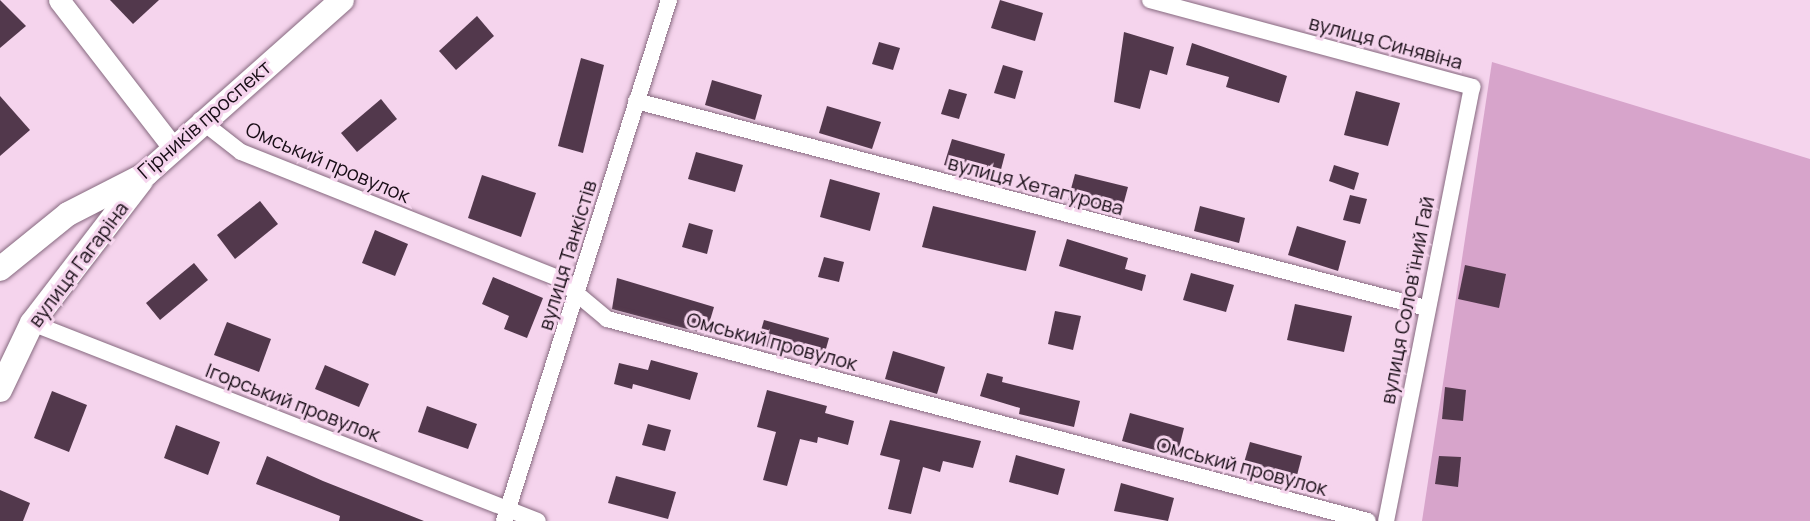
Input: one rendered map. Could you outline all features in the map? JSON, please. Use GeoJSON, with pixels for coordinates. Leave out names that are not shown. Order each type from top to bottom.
{"type":"FeatureCollection","features":[{"type":"Feature","properties":{"kind":"main road","name":"Гірників проспект"},"geometry":{"type":"LineString","coordinates":[[0,269],[68,214],[146,174],[200,120],[342,0]]}},
{"type":"Feature","properties":{"kind":"main road","name":"вулиця Гагаріна"},"geometry":{"type":"LineString","coordinates":[[0,390],[32,323],[146,174]]}},
{"type":"Feature","properties":{"kind":"street"},"geometry":{"type":"LineString","coordinates":[[59,0],[172,146]]}},
{"type":"Feature","properties":{"kind":"street","name":"вулиця Танкістів"},"geometry":{"type":"LineString","coordinates":[[507,515],[669,0]]}},
{"type":"Feature","properties":{"kind":"street","name":"вулиця Синявіна"},"geometry":{"type":"LineString","coordinates":[[1150,0],[1472,87]]}},
{"type":"Feature","properties":{"kind":"street","name":"вулиця Солов'їний Гай"},"geometry":{"type":"LineString","coordinates":[[1386,521],[1426,309],[1472,87]]}},
{"type":"Feature","properties":{"kind":"street","name":"вулиця Хетагурова"},"geometry":{"type":"LineString","coordinates":[[636,101],[1426,309]]}},
{"type":"Feature","properties":{"kind":"street","name":"Омський провулок"},"geometry":{"type":"LineString","coordinates":[[200,120],[241,152],[558,278],[607,320],[1368,521]]}},
{"type":"Feature","properties":{"kind":"street","name":"Ігорський провулок"},"geometry":{"type":"LineString","coordinates":[[32,323],[507,515],[538,521]]}},
{"type":"Feature","properties":{"kind":"shaded area"},"geometry":{"type":"Polygon","coordinates":[[[1492,62],[1810,159],[1810,521],[1422,521],[1492,62]]]}},
{"type":"Feature","properties":{"kind":"building"},"geometry":{"type":"Polygon","coordinates":[[[0,0],[26,26],[0,48],[0,0]]]}},
{"type":"Feature","properties":{"kind":"building"},"geometry":{"type":"Polygon","coordinates":[[[110,0],[159,0],[133,24],[110,0]]]}},
{"type":"Feature","properties":{"kind":"building"},"geometry":{"type":"Polygon","coordinates":[[[1000,0],[1043,13],[1035,41],[991,28],[1000,0]]]}},
{"type":"Feature","properties":{"kind":"building"},"geometry":{"type":"Polygon","coordinates":[[[477,16],[494,36],[456,70],[439,51],[477,16]]]}},
{"type":"Feature","properties":{"kind":"building"},"geometry":{"type":"Polygon","coordinates":[[[1124,32],[1174,47],[1167,75],[1150,70],[1140,109],[1114,102],[1124,32]]]}},
{"type":"Feature","properties":{"kind":"building"},"geometry":{"type":"Polygon","coordinates":[[[879,42],[900,48],[893,70],[872,64],[879,42]]]}},
{"type":"Feature","properties":{"kind":"building"},"geometry":{"type":"Polygon","coordinates":[[[1192,43],[1287,76],[1279,103],[1226,87],[1229,77],[1186,65],[1192,43]]]}},
{"type":"Feature","properties":{"kind":"building"},"geometry":{"type":"Polygon","coordinates":[[[581,58],[604,65],[583,153],[558,146],[581,58]]]}},
{"type":"Feature","properties":{"kind":"building"},"geometry":{"type":"Polygon","coordinates":[[[1003,65],[1023,71],[1015,99],[994,93],[1003,65]]]}},
{"type":"Feature","properties":{"kind":"building"},"geometry":{"type":"Polygon","coordinates":[[[712,80],[762,95],[755,120],[705,105],[712,80]]]}},
{"type":"Feature","properties":{"kind":"building"},"geometry":{"type":"Polygon","coordinates":[[[949,89],[967,94],[959,119],[941,114],[949,89]]]}},
{"type":"Feature","properties":{"kind":"building"},"geometry":{"type":"Polygon","coordinates":[[[1356,91],[1400,103],[1388,146],[1344,135],[1356,91]]]}},
{"type":"Feature","properties":{"kind":"building"},"geometry":{"type":"Polygon","coordinates":[[[0,96],[30,130],[0,156],[0,96]]]}},
{"type":"Feature","properties":{"kind":"building"},"geometry":{"type":"Polygon","coordinates":[[[381,99],[397,119],[357,152],[341,133],[381,99]]]}},
{"type":"Feature","properties":{"kind":"building"},"geometry":{"type":"Polygon","coordinates":[[[827,106],[881,122],[872,149],[819,133],[827,106]]]}},
{"type":"Feature","properties":{"kind":"building"},"geometry":{"type":"Polygon","coordinates":[[[952,139],[1005,154],[998,181],[944,165],[952,139]]]}},
{"type":"Feature","properties":{"kind":"building"},"geometry":{"type":"Polygon","coordinates":[[[696,152],[743,165],[735,192],[688,179],[696,152]]]}},
{"type":"Feature","properties":{"kind":"building"},"geometry":{"type":"Polygon","coordinates":[[[1334,165],[1359,173],[1354,190],[1329,181],[1334,165]]]}},
{"type":"Feature","properties":{"kind":"building"},"geometry":{"type":"Polygon","coordinates":[[[1075,174],[1128,187],[1121,213],[1068,200],[1075,174]]]}},
{"type":"Feature","properties":{"kind":"building"},"geometry":{"type":"Polygon","coordinates":[[[482,175],[536,193],[521,237],[468,218],[482,175]]]}},
{"type":"Feature","properties":{"kind":"building"},"geometry":{"type":"Polygon","coordinates":[[[830,179],[880,193],[870,231],[820,217],[830,179]]]}},
{"type":"Feature","properties":{"kind":"building"},"geometry":{"type":"Polygon","coordinates":[[[1350,195],[1367,199],[1360,224],[1343,220],[1350,195]]]}},
{"type":"Feature","properties":{"kind":"building"},"geometry":{"type":"Polygon","coordinates":[[[260,201],[278,224],[235,259],[217,235],[260,201]]]}},
{"type":"Feature","properties":{"kind":"building"},"geometry":{"type":"Polygon","coordinates":[[[933,206],[1036,231],[1026,271],[922,247],[933,206]]]}},
{"type":"Feature","properties":{"kind":"building"},"geometry":{"type":"Polygon","coordinates":[[[1200,206],[1245,218],[1239,243],[1194,231],[1200,206]]]}},
{"type":"Feature","properties":{"kind":"building"},"geometry":{"type":"Polygon","coordinates":[[[689,223],[713,230],[707,254],[682,247],[689,223]]]}},
{"type":"Feature","properties":{"kind":"building"},"geometry":{"type":"Polygon","coordinates":[[[1297,226],[1346,241],[1338,271],[1288,255],[1297,226]]]}},
{"type":"Feature","properties":{"kind":"building"},"geometry":{"type":"Polygon","coordinates":[[[375,230],[408,244],[395,276],[362,263],[375,230]]]}},
{"type":"Feature","properties":{"kind":"building"},"geometry":{"type":"Polygon","coordinates":[[[1067,239],[1128,258],[1125,269],[1146,275],[1142,291],[1059,266],[1067,239]]]}},
{"type":"Feature","properties":{"kind":"building"},"geometry":{"type":"Polygon","coordinates":[[[824,257],[844,262],[839,282],[818,277],[824,257]]]}},
{"type":"Feature","properties":{"kind":"building"},"geometry":{"type":"Polygon","coordinates":[[[194,263],[208,280],[160,320],[146,303],[194,263]]]}},
{"type":"Feature","properties":{"kind":"building"},"geometry":{"type":"Polygon","coordinates":[[[1465,265],[1506,274],[1499,308],[1458,299],[1465,265]]]}},
{"type":"Feature","properties":{"kind":"building"},"geometry":{"type":"Polygon","coordinates":[[[1191,273],[1234,285],[1226,312],[1183,300],[1191,273]]]}},
{"type":"Feature","properties":{"kind":"building"},"geometry":{"type":"Polygon","coordinates":[[[493,277],[543,298],[527,338],[504,329],[509,316],[482,304],[493,277]]]}},
{"type":"Feature","properties":{"kind":"building"},"geometry":{"type":"Polygon","coordinates":[[[617,278],[714,307],[706,334],[612,309],[617,278]]]}},
{"type":"Feature","properties":{"kind":"building"},"geometry":{"type":"Polygon","coordinates":[[[1295,304],[1352,316],[1344,352],[1287,340],[1295,304]]]}},
{"type":"Feature","properties":{"kind":"building"},"geometry":{"type":"Polygon","coordinates":[[[1055,311],[1081,316],[1073,350],[1048,344],[1055,311]]]}},
{"type":"Feature","properties":{"kind":"building"},"geometry":{"type":"Polygon","coordinates":[[[764,320],[829,338],[822,363],[757,344],[764,320]]]}},
{"type":"Feature","properties":{"kind":"building"},"geometry":{"type":"Polygon","coordinates":[[[227,322],[271,339],[259,372],[214,355],[227,322]]]}},
{"type":"Feature","properties":{"kind":"building"},"geometry":{"type":"Polygon","coordinates":[[[893,351],[945,367],[937,394],[885,379],[893,351]]]}},
{"type":"Feature","properties":{"kind":"building"},"geometry":{"type":"Polygon","coordinates":[[[651,360],[698,373],[690,400],[633,384],[632,389],[614,384],[619,363],[648,370],[651,360]]]}},
{"type":"Feature","properties":{"kind":"building"},"geometry":{"type":"Polygon","coordinates":[[[325,365],[369,384],[359,407],[315,389],[325,365]]]}},
{"type":"Feature","properties":{"kind":"building"},"geometry":{"type":"Polygon","coordinates":[[[987,373],[1003,377],[1002,382],[1080,401],[1074,427],[1019,414],[1020,408],[980,396],[987,373]]]}},
{"type":"Feature","properties":{"kind":"building"},"geometry":{"type":"Polygon","coordinates":[[[1445,387],[1466,390],[1463,421],[1442,419],[1445,387]]]}},
{"type":"Feature","properties":{"kind":"building"},"geometry":{"type":"Polygon","coordinates":[[[767,390],[827,406],[825,413],[854,421],[848,445],[818,437],[817,443],[800,439],[787,486],[763,480],[776,432],[757,427],[767,390]]]}},
{"type":"Feature","properties":{"kind":"building"},"geometry":{"type":"Polygon","coordinates":[[[52,391],[87,405],[69,452],[34,438],[52,391]]]}},
{"type":"Feature","properties":{"kind":"building"},"geometry":{"type":"Polygon","coordinates":[[[427,406],[477,424],[468,449],[418,432],[427,406]]]}},
{"type":"Feature","properties":{"kind":"building"},"geometry":{"type":"Polygon","coordinates":[[[1130,413],[1184,428],[1177,456],[1122,441],[1130,413]]]}},
{"type":"Feature","properties":{"kind":"building"},"geometry":{"type":"Polygon","coordinates":[[[890,420],[981,441],[973,468],[943,461],[940,472],[923,467],[911,514],[888,509],[900,460],[880,455],[890,420]]]}},
{"type":"Feature","properties":{"kind":"building"},"geometry":{"type":"Polygon","coordinates":[[[648,424],[671,430],[665,451],[642,445],[648,424]]]}},
{"type":"Feature","properties":{"kind":"building"},"geometry":{"type":"Polygon","coordinates":[[[176,425],[220,442],[208,475],[164,458],[176,425]]]}},
{"type":"Feature","properties":{"kind":"building"},"geometry":{"type":"Polygon","coordinates":[[[1250,442],[1302,456],[1294,487],[1241,473],[1250,442]]]}},
{"type":"Feature","properties":{"kind":"building"},"geometry":{"type":"Polygon","coordinates":[[[1016,455],[1065,469],[1058,495],[1009,482],[1016,455]]]}},
{"type":"Feature","properties":{"kind":"building"},"geometry":{"type":"Polygon","coordinates":[[[267,456],[424,521],[339,521],[340,516],[256,484],[267,456]]]}},
{"type":"Feature","properties":{"kind":"building"},"geometry":{"type":"Polygon","coordinates":[[[1439,456],[1461,457],[1458,487],[1435,484],[1439,456]]]}},
{"type":"Feature","properties":{"kind":"building"},"geometry":{"type":"Polygon","coordinates":[[[616,476],[676,492],[668,519],[608,503],[616,476]]]}},
{"type":"Feature","properties":{"kind":"building"},"geometry":{"type":"Polygon","coordinates":[[[1121,483],[1174,498],[1168,521],[1114,511],[1121,483]]]}},
{"type":"Feature","properties":{"kind":"building"},"geometry":{"type":"Polygon","coordinates":[[[0,490],[30,503],[23,521],[0,521],[0,490]]]}}]}
